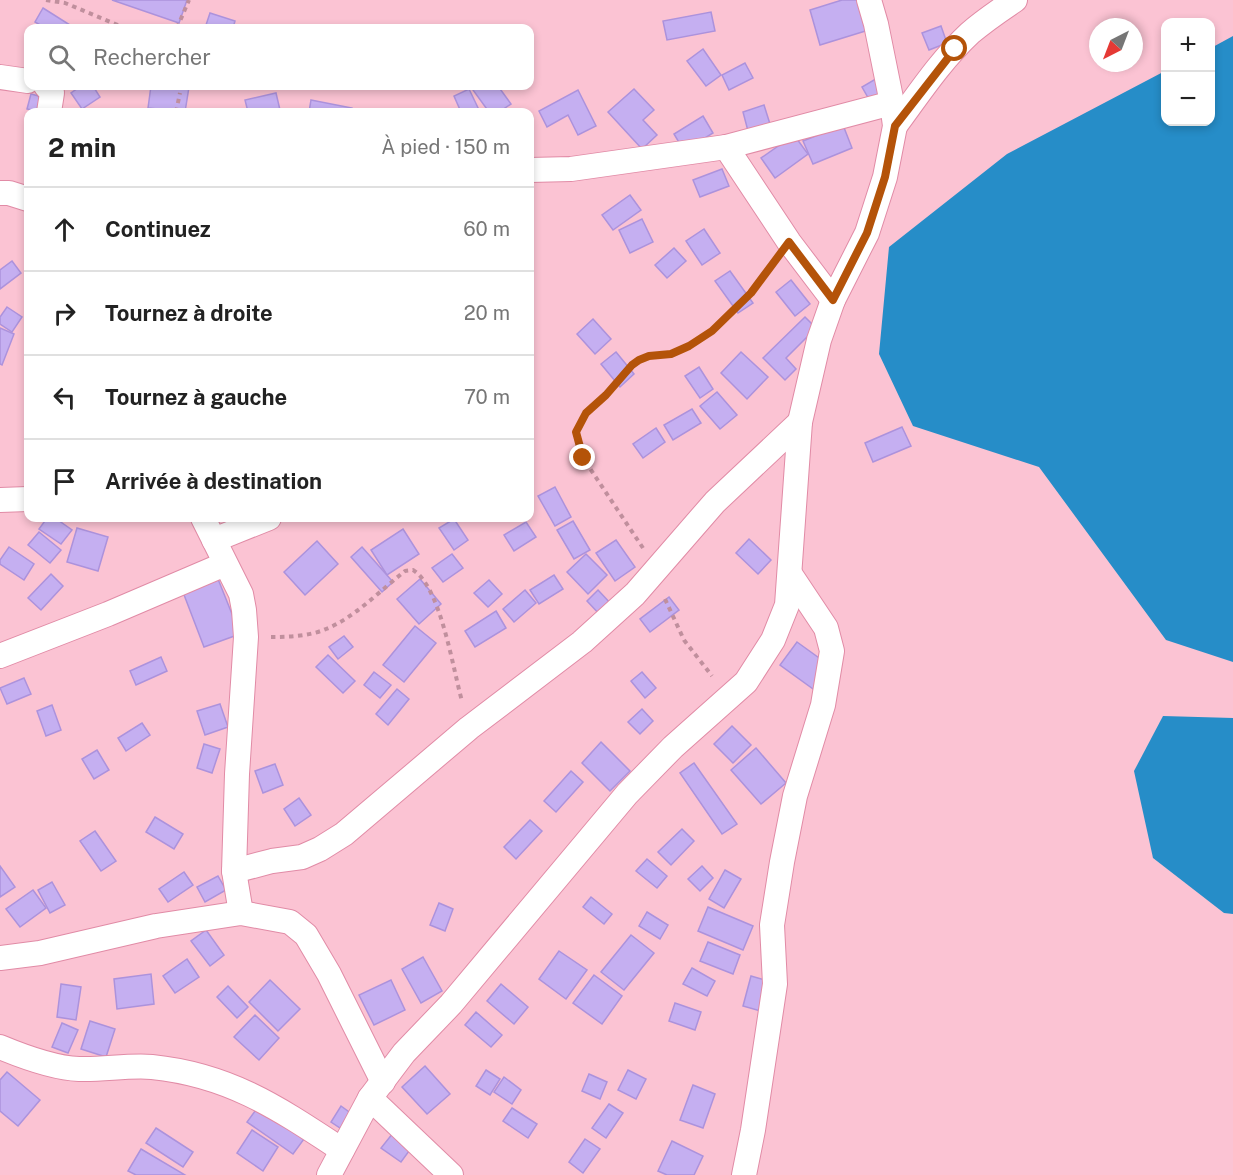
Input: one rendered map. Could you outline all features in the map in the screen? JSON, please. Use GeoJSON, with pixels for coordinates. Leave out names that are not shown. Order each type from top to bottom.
{"type":"FeatureCollection","features":[{"type":"Feature","properties":{"kind":"street"},"geometry":{"type":"LineString","coordinates":[[329,1175],[377,1090],[404,1053],[451,1004],[627,794],[756,670],[773,640],[787,605],[800,422],[819,340],[833,300],[867,233],[885,177],[894,115],[869,0]]}},
{"type":"Feature","properties":{"kind":"street"},"geometry":{"type":"LineString","coordinates":[[534,170],[571,169],[726,147],[894,115],[955,49],[979,27],[1015,0]]}},
{"type":"Feature","properties":{"kind":"street"},"geometry":{"type":"LineString","coordinates":[[0,77],[24,80]]}},
{"type":"Feature","properties":{"kind":"street"},"geometry":{"type":"LineString","coordinates":[[49,90],[52,93],[50,108]]}},
{"type":"Feature","properties":{"kind":"street"},"geometry":{"type":"LineString","coordinates":[[726,147],[789,242],[833,300]]}},
{"type":"Feature","properties":{"kind":"street"},"geometry":{"type":"LineString","coordinates":[[0,193],[24,198]]}},
{"type":"Feature","properties":{"kind":"street"},"geometry":{"type":"LineString","coordinates":[[234,871],[272,861],[302,857],[344,834],[469,728],[582,642],[635,594],[715,502],[800,422]]}},
{"type":"Feature","properties":{"kind":"street"},"geometry":{"type":"LineString","coordinates":[[0,500],[24,499]]}},
{"type":"Feature","properties":{"kind":"street"},"geometry":{"type":"LineString","coordinates":[[204,522],[241,594],[246,637],[237,774],[234,871],[241,913]]}},
{"type":"Feature","properties":{"kind":"street"},"geometry":{"type":"LineString","coordinates":[[214,540],[259,522]]}},
{"type":"Feature","properties":{"kind":"street"},"geometry":{"type":"LineString","coordinates":[[0,656],[108,614],[225,564]]}},
{"type":"Feature","properties":{"kind":"street"},"geometry":{"type":"LineString","coordinates":[[744,1175],[757,1108],[775,984],[772,925],[780,872],[795,796],[823,705],[832,651],[826,628],[790,574]]}},
{"type":"Feature","properties":{"kind":"street"},"geometry":{"type":"LineString","coordinates":[[0,958],[40,952],[156,926],[241,913],[290,922],[306,935],[329,974],[377,1090],[451,1175]]}},
{"type":"Feature","properties":{"kind":"street"},"geometry":{"type":"LineString","coordinates":[[0,1047],[38,1061],[76,1069],[150,1067],[189,1073],[230,1084],[268,1103],[342,1150]]}},
{"type":"Feature","properties":{"kind":"path"},"geometry":{"type":"LineString","coordinates":[[46,0],[65,3],[115,24]]}},
{"type":"Feature","properties":{"kind":"path"},"geometry":{"type":"LineString","coordinates":[[179,24],[189,0]]}},
{"type":"Feature","properties":{"kind":"path"},"geometry":{"type":"LineString","coordinates":[[177,108],[180,93]]}},
{"type":"Feature","properties":{"kind":"path"},"geometry":{"type":"LineString","coordinates":[[729,698],[684,640],[643,548],[583,458],[576,432],[586,413],[606,395],[632,365],[649,356],[671,354],[689,346],[712,331],[751,293],[789,242]]}},
{"type":"Feature","properties":{"kind":"path"},"geometry":{"type":"LineString","coordinates":[[246,637],[275,637],[325,630],[353,614],[405,571],[413,570],[427,585],[441,616],[469,728]]}},
{"type":"Feature","properties":{"kind":"water"},"geometry":{"type":"Polygon","coordinates":[[[1233,36],[1233,662],[1166,640],[1039,467],[913,426],[879,354],[889,247],[1007,154],[1161,73],[1161,126],[1215,126],[1215,46],[1233,36]]]}},
{"type":"Feature","properties":{"kind":"water"},"geometry":{"type":"Polygon","coordinates":[[[1163,716],[1233,718],[1233,914],[1224,913],[1153,858],[1134,771],[1163,716]]]}},
{"type":"Feature","properties":{"kind":"building"},"geometry":{"type":"Polygon","coordinates":[[[112,0],[187,0],[179,23],[112,0]]]}},
{"type":"Feature","properties":{"kind":"building"},"geometry":{"type":"Polygon","coordinates":[[[842,0],[864,0],[872,29],[820,45],[810,10],[842,0]]]}},
{"type":"Feature","properties":{"kind":"building"},"geometry":{"type":"Polygon","coordinates":[[[43,8],[68,24],[38,24],[35,22],[43,8]]]}},
{"type":"Feature","properties":{"kind":"building"},"geometry":{"type":"Polygon","coordinates":[[[711,12],[715,31],[667,40],[663,21],[711,12]]]}},
{"type":"Feature","properties":{"kind":"building"},"geometry":{"type":"Polygon","coordinates":[[[210,13],[235,21],[234,24],[206,24],[210,13]]]}},
{"type":"Feature","properties":{"kind":"building"},"geometry":{"type":"Polygon","coordinates":[[[941,26],[947,43],[929,50],[922,33],[941,26]]]}},
{"type":"Feature","properties":{"kind":"building"},"geometry":{"type":"Polygon","coordinates":[[[703,49],[721,75],[706,86],[687,61],[703,49]]]}},
{"type":"Feature","properties":{"kind":"building"},"geometry":{"type":"Polygon","coordinates":[[[745,63],[753,78],[729,90],[722,75],[745,63]]]}},
{"type":"Feature","properties":{"kind":"building"},"geometry":{"type":"Polygon","coordinates":[[[879,77],[887,91],[870,101],[862,87],[879,77]]]}},
{"type":"Feature","properties":{"kind":"building"},"geometry":{"type":"Polygon","coordinates":[[[634,89],[654,110],[643,120],[657,135],[642,149],[608,112],[634,89]]]}},
{"type":"Feature","properties":{"kind":"building"},"geometry":{"type":"Polygon","coordinates":[[[75,90],[96,90],[100,97],[81,108],[71,93],[75,90]]]}},
{"type":"Feature","properties":{"kind":"building"},"geometry":{"type":"Polygon","coordinates":[[[150,90],[189,90],[186,108],[148,108],[150,90]]]}},
{"type":"Feature","properties":{"kind":"building"},"geometry":{"type":"Polygon","coordinates":[[[469,90],[478,108],[459,108],[454,96],[469,90]]]}},
{"type":"Feature","properties":{"kind":"building"},"geometry":{"type":"Polygon","coordinates":[[[473,90],[501,90],[511,104],[505,108],[486,108],[473,90]]]}},
{"type":"Feature","properties":{"kind":"building"},"geometry":{"type":"Polygon","coordinates":[[[578,90],[596,126],[578,135],[568,115],[547,127],[539,111],[578,90]]]}},
{"type":"Feature","properties":{"kind":"building"},"geometry":{"type":"Polygon","coordinates":[[[276,93],[280,108],[247,108],[245,100],[276,93]]]}},
{"type":"Feature","properties":{"kind":"building"},"geometry":{"type":"Polygon","coordinates":[[[31,94],[54,100],[45,108],[27,108],[31,94]]]}},
{"type":"Feature","properties":{"kind":"building"},"geometry":{"type":"Polygon","coordinates":[[[311,100],[352,108],[310,108],[311,100]]]}},
{"type":"Feature","properties":{"kind":"building"},"geometry":{"type":"Polygon","coordinates":[[[764,105],[770,124],[748,131],[743,112],[764,105]]]}},
{"type":"Feature","properties":{"kind":"building"},"geometry":{"type":"Polygon","coordinates":[[[703,116],[713,133],[684,151],[674,134],[703,116]]]}},
{"type":"Feature","properties":{"kind":"building"},"geometry":{"type":"Polygon","coordinates":[[[843,125],[852,148],[813,164],[803,141],[843,125]]]}},
{"type":"Feature","properties":{"kind":"building"},"geometry":{"type":"Polygon","coordinates":[[[794,135],[808,154],[775,178],[761,158],[794,135]]]}},
{"type":"Feature","properties":{"kind":"building"},"geometry":{"type":"Polygon","coordinates":[[[722,169],[729,186],[700,197],[693,180],[722,169]]]}},
{"type":"Feature","properties":{"kind":"building"},"geometry":{"type":"Polygon","coordinates":[[[630,195],[641,210],[613,230],[602,215],[630,195]]]}},
{"type":"Feature","properties":{"kind":"building"},"geometry":{"type":"Polygon","coordinates":[[[642,219],[653,242],[630,253],[619,230],[642,219]]]}},
{"type":"Feature","properties":{"kind":"building"},"geometry":{"type":"Polygon","coordinates":[[[704,229],[720,253],[702,265],[686,241],[704,229]]]}},
{"type":"Feature","properties":{"kind":"building"},"geometry":{"type":"Polygon","coordinates":[[[674,248],[686,261],[667,278],[655,265],[674,248]]]}},
{"type":"Feature","properties":{"kind":"building"},"geometry":{"type":"Polygon","coordinates":[[[12,261],[21,273],[0,289],[0,270],[12,261]]]}},
{"type":"Feature","properties":{"kind":"building"},"geometry":{"type":"Polygon","coordinates":[[[730,271],[753,303],[738,313],[715,281],[730,271]]]}},
{"type":"Feature","properties":{"kind":"building"},"geometry":{"type":"Polygon","coordinates":[[[791,280],[810,304],[795,316],[776,292],[791,280]]]}},
{"type":"Feature","properties":{"kind":"building"},"geometry":{"type":"Polygon","coordinates":[[[7,307],[22,317],[12,332],[0,324],[0,317],[7,307]]]}},
{"type":"Feature","properties":{"kind":"building"},"geometry":{"type":"Polygon","coordinates":[[[805,317],[816,328],[786,358],[796,369],[785,380],[763,358],[805,317]]]}},
{"type":"Feature","properties":{"kind":"building"},"geometry":{"type":"Polygon","coordinates":[[[593,319],[611,339],[595,354],[577,334],[593,319]]]}},
{"type":"Feature","properties":{"kind":"building"},"geometry":{"type":"Polygon","coordinates":[[[0,328],[14,334],[2,365],[0,364],[0,328]]]}},
{"type":"Feature","properties":{"kind":"building"},"geometry":{"type":"Polygon","coordinates":[[[616,352],[634,374],[620,387],[601,364],[616,352]]]}},
{"type":"Feature","properties":{"kind":"building"},"geometry":{"type":"Polygon","coordinates":[[[741,352],[768,377],[747,399],[721,373],[741,352]]]}},
{"type":"Feature","properties":{"kind":"building"},"geometry":{"type":"Polygon","coordinates":[[[699,367],[713,389],[700,398],[685,376],[699,367]]]}},
{"type":"Feature","properties":{"kind":"building"},"geometry":{"type":"Polygon","coordinates":[[[717,392],[737,415],[720,429],[700,406],[717,392]]]}},
{"type":"Feature","properties":{"kind":"building"},"geometry":{"type":"Polygon","coordinates":[[[692,409],[701,423],[673,440],[664,425],[692,409]]]}},
{"type":"Feature","properties":{"kind":"building"},"geometry":{"type":"Polygon","coordinates":[[[902,427],[911,446],[873,462],[865,443],[902,427]]]}},
{"type":"Feature","properties":{"kind":"building"},"geometry":{"type":"Polygon","coordinates":[[[656,428],[665,442],[643,458],[633,444],[656,428]]]}},
{"type":"Feature","properties":{"kind":"building"},"geometry":{"type":"Polygon","coordinates":[[[555,487],[571,517],[555,526],[538,496],[555,487]]]}},
{"type":"Feature","properties":{"kind":"building"},"geometry":{"type":"Polygon","coordinates":[[[573,521],[590,550],[574,559],[557,530],[573,521]]]}},
{"type":"Feature","properties":{"kind":"building"},"geometry":{"type":"Polygon","coordinates":[[[44,522],[61,522],[72,530],[61,544],[39,529],[44,522]]]}},
{"type":"Feature","properties":{"kind":"building"},"geometry":{"type":"Polygon","coordinates":[[[449,522],[456,522],[468,540],[454,550],[439,528],[449,522]]]}},
{"type":"Feature","properties":{"kind":"building"},"geometry":{"type":"Polygon","coordinates":[[[526,522],[536,537],[514,551],[504,535],[526,522]]]}},
{"type":"Feature","properties":{"kind":"building"},"geometry":{"type":"Polygon","coordinates":[[[77,528],[108,537],[98,571],[67,562],[77,528]]]}},
{"type":"Feature","properties":{"kind":"building"},"geometry":{"type":"Polygon","coordinates":[[[403,529],[419,554],[387,575],[371,550],[403,529]]]}},
{"type":"Feature","properties":{"kind":"building"},"geometry":{"type":"Polygon","coordinates":[[[39,532],[61,550],[50,563],[28,545],[39,532]]]}},
{"type":"Feature","properties":{"kind":"building"},"geometry":{"type":"Polygon","coordinates":[[[749,539],[771,560],[758,574],[736,553],[749,539]]]}},
{"type":"Feature","properties":{"kind":"building"},"geometry":{"type":"Polygon","coordinates":[[[616,540],[635,567],[615,581],[596,553],[616,540]]]}},
{"type":"Feature","properties":{"kind":"building"},"geometry":{"type":"Polygon","coordinates":[[[317,541],[338,564],[305,595],[284,572],[317,541]]]}},
{"type":"Feature","properties":{"kind":"building"},"geometry":{"type":"Polygon","coordinates":[[[9,547],[34,564],[24,580],[0,564],[0,560],[9,547]]]}},
{"type":"Feature","properties":{"kind":"building"},"geometry":{"type":"Polygon","coordinates":[[[362,547],[393,582],[382,592],[351,557],[362,547]]]}},
{"type":"Feature","properties":{"kind":"building"},"geometry":{"type":"Polygon","coordinates":[[[452,554],[463,568],[443,582],[432,568],[452,554]]]}},
{"type":"Feature","properties":{"kind":"building"},"geometry":{"type":"Polygon","coordinates":[[[586,554],[607,575],[588,594],[567,572],[586,554]]]}},
{"type":"Feature","properties":{"kind":"building"},"geometry":{"type":"Polygon","coordinates":[[[51,574],[63,586],[41,610],[28,598],[51,574]]]}},
{"type":"Feature","properties":{"kind":"building"},"geometry":{"type":"Polygon","coordinates":[[[216,574],[240,634],[204,647],[181,587],[216,574]]]}},
{"type":"Feature","properties":{"kind":"building"},"geometry":{"type":"Polygon","coordinates":[[[554,575],[563,589],[539,604],[530,590],[554,575]]]}},
{"type":"Feature","properties":{"kind":"building"},"geometry":{"type":"Polygon","coordinates":[[[420,579],[441,604],[419,624],[397,599],[420,579]]]}},
{"type":"Feature","properties":{"kind":"building"},"geometry":{"type":"Polygon","coordinates":[[[489,580],[502,594],[488,607],[474,593],[489,580]]]}},
{"type":"Feature","properties":{"kind":"building"},"geometry":{"type":"Polygon","coordinates":[[[525,590],[536,603],[514,622],[503,609],[525,590]]]}},
{"type":"Feature","properties":{"kind":"building"},"geometry":{"type":"Polygon","coordinates":[[[598,590],[613,606],[602,617],[587,601],[598,590]]]}},
{"type":"Feature","properties":{"kind":"building"},"geometry":{"type":"Polygon","coordinates":[[[669,597],[679,610],[650,632],[640,619],[669,597]]]}},
{"type":"Feature","properties":{"kind":"building"},"geometry":{"type":"Polygon","coordinates":[[[496,611],[506,628],[475,647],[465,631],[496,611]]]}},
{"type":"Feature","properties":{"kind":"building"},"geometry":{"type":"Polygon","coordinates":[[[415,626],[436,643],[404,682],[383,665],[415,626]]]}},
{"type":"Feature","properties":{"kind":"building"},"geometry":{"type":"Polygon","coordinates":[[[344,636],[353,647],[338,659],[329,647],[344,636]]]}},
{"type":"Feature","properties":{"kind":"building"},"geometry":{"type":"Polygon","coordinates":[[[797,642],[837,671],[820,694],[780,665],[797,642]]]}},
{"type":"Feature","properties":{"kind":"building"},"geometry":{"type":"Polygon","coordinates":[[[328,655],[355,681],[343,693],[316,667],[328,655]]]}},
{"type":"Feature","properties":{"kind":"building"},"geometry":{"type":"Polygon","coordinates":[[[161,657],[167,671],[136,685],[130,671],[161,657]]]}},
{"type":"Feature","properties":{"kind":"building"},"geometry":{"type":"Polygon","coordinates":[[[374,672],[391,685],[380,698],[364,685],[374,672]]]}},
{"type":"Feature","properties":{"kind":"building"},"geometry":{"type":"Polygon","coordinates":[[[642,672],[656,688],[645,698],[631,681],[642,672]]]}},
{"type":"Feature","properties":{"kind":"building"},"geometry":{"type":"Polygon","coordinates":[[[24,678],[31,694],[7,704],[0,688],[24,678]]]}},
{"type":"Feature","properties":{"kind":"building"},"geometry":{"type":"Polygon","coordinates":[[[397,689],[409,699],[388,725],[376,714],[397,689]]]}},
{"type":"Feature","properties":{"kind":"building"},"geometry":{"type":"Polygon","coordinates":[[[220,704],[228,727],[205,735],[197,711],[220,704]]]}},
{"type":"Feature","properties":{"kind":"building"},"geometry":{"type":"Polygon","coordinates":[[[52,705],[61,730],[46,736],[37,711],[52,705]]]}},
{"type":"Feature","properties":{"kind":"building"},"geometry":{"type":"Polygon","coordinates":[[[642,709],[653,721],[640,734],[628,722],[642,709]]]}},
{"type":"Feature","properties":{"kind":"building"},"geometry":{"type":"Polygon","coordinates":[[[142,723],[150,735],[126,751],[118,738],[142,723]]]}},
{"type":"Feature","properties":{"kind":"building"},"geometry":{"type":"Polygon","coordinates":[[[732,726],[751,745],[733,763],[714,744],[732,726]]]}},
{"type":"Feature","properties":{"kind":"building"},"geometry":{"type":"Polygon","coordinates":[[[601,742],[630,771],[610,791],[582,763],[601,742]]]}},
{"type":"Feature","properties":{"kind":"building"},"geometry":{"type":"Polygon","coordinates":[[[204,744],[220,749],[212,773],[197,768],[204,744]]]}},
{"type":"Feature","properties":{"kind":"building"},"geometry":{"type":"Polygon","coordinates":[[[756,748],[786,783],[761,804],[731,770],[756,748]]]}},
{"type":"Feature","properties":{"kind":"building"},"geometry":{"type":"Polygon","coordinates":[[[97,750],[109,770],[94,779],[82,759],[97,750]]]}},
{"type":"Feature","properties":{"kind":"building"},"geometry":{"type":"Polygon","coordinates":[[[694,763],[737,824],[722,834],[680,773],[694,763]]]}},
{"type":"Feature","properties":{"kind":"building"},"geometry":{"type":"Polygon","coordinates":[[[275,764],[283,785],[263,793],[255,771],[275,764]]]}},
{"type":"Feature","properties":{"kind":"building"},"geometry":{"type":"Polygon","coordinates":[[[571,771],[583,782],[556,812],[544,801],[571,771]]]}},
{"type":"Feature","properties":{"kind":"building"},"geometry":{"type":"Polygon","coordinates":[[[299,798],[311,815],[295,826],[284,809],[299,798]]]}},
{"type":"Feature","properties":{"kind":"building"},"geometry":{"type":"Polygon","coordinates":[[[155,817],[183,834],[174,849],[146,832],[155,817]]]}},
{"type":"Feature","properties":{"kind":"building"},"geometry":{"type":"Polygon","coordinates":[[[530,820],[542,831],[516,859],[504,847],[530,820]]]}},
{"type":"Feature","properties":{"kind":"building"},"geometry":{"type":"Polygon","coordinates":[[[682,829],[694,841],[671,865],[658,852],[682,829]]]}},
{"type":"Feature","properties":{"kind":"building"},"geometry":{"type":"Polygon","coordinates":[[[95,831],[116,861],[101,871],[80,841],[95,831]]]}},
{"type":"Feature","properties":{"kind":"building"},"geometry":{"type":"Polygon","coordinates":[[[647,859],[667,876],[657,888],[636,871],[647,859]]]}},
{"type":"Feature","properties":{"kind":"building"},"geometry":{"type":"Polygon","coordinates":[[[0,866],[15,887],[0,897],[0,866]]]}},
{"type":"Feature","properties":{"kind":"building"},"geometry":{"type":"Polygon","coordinates":[[[702,866],[713,878],[700,891],[688,879],[702,866]]]}},
{"type":"Feature","properties":{"kind":"building"},"geometry":{"type":"Polygon","coordinates":[[[725,870],[741,879],[724,908],[709,899],[725,870]]]}},
{"type":"Feature","properties":{"kind":"building"},"geometry":{"type":"Polygon","coordinates":[[[184,872],[193,885],[168,902],[159,889],[184,872]]]}},
{"type":"Feature","properties":{"kind":"building"},"geometry":{"type":"Polygon","coordinates":[[[218,876],[226,890],[205,902],[197,887],[218,876]]]}},
{"type":"Feature","properties":{"kind":"building"},"geometry":{"type":"Polygon","coordinates":[[[52,882],[65,905],[50,913],[38,890],[52,882]]]}},
{"type":"Feature","properties":{"kind":"building"},"geometry":{"type":"Polygon","coordinates":[[[33,890],[46,908],[20,927],[6,909],[33,890]]]}},
{"type":"Feature","properties":{"kind":"building"},"geometry":{"type":"Polygon","coordinates":[[[591,897],[612,914],[604,924],[583,907],[591,897]]]}},
{"type":"Feature","properties":{"kind":"building"},"geometry":{"type":"Polygon","coordinates":[[[439,903],[453,909],[445,931],[430,925],[439,903]]]}},
{"type":"Feature","properties":{"kind":"building"},"geometry":{"type":"Polygon","coordinates":[[[708,907],[753,926],[743,950],[698,931],[708,907]]]}},
{"type":"Feature","properties":{"kind":"building"},"geometry":{"type":"Polygon","coordinates":[[[647,912],[668,925],[660,939],[639,926],[647,912]]]}},
{"type":"Feature","properties":{"kind":"building"},"geometry":{"type":"Polygon","coordinates":[[[206,930],[224,955],[210,966],[191,941],[206,930]]]}},
{"type":"Feature","properties":{"kind":"building"},"geometry":{"type":"Polygon","coordinates":[[[631,935],[654,953],[624,990],[601,972],[631,935]]]}},
{"type":"Feature","properties":{"kind":"building"},"geometry":{"type":"Polygon","coordinates":[[[708,942],[740,955],[733,974],[700,961],[708,942]]]}},
{"type":"Feature","properties":{"kind":"building"},"geometry":{"type":"Polygon","coordinates":[[[559,951],[587,970],[566,999],[539,979],[559,951]]]}},
{"type":"Feature","properties":{"kind":"building"},"geometry":{"type":"Polygon","coordinates":[[[423,957],[442,991],[421,1003],[402,969],[423,957]]]}},
{"type":"Feature","properties":{"kind":"building"},"geometry":{"type":"Polygon","coordinates":[[[187,959],[199,977],[175,993],[163,976],[187,959]]]}},
{"type":"Feature","properties":{"kind":"building"},"geometry":{"type":"Polygon","coordinates":[[[692,968],[715,981],[707,996],[683,984],[692,968]]]}},
{"type":"Feature","properties":{"kind":"building"},"geometry":{"type":"Polygon","coordinates":[[[151,974],[154,1004],[117,1009],[114,979],[151,974]]]}},
{"type":"Feature","properties":{"kind":"building"},"geometry":{"type":"Polygon","coordinates":[[[594,975],[622,996],[602,1024],[573,1003],[594,975]]]}},
{"type":"Feature","properties":{"kind":"building"},"geometry":{"type":"Polygon","coordinates":[[[751,976],[772,982],[764,1012],[743,1006],[751,976]]]}},
{"type":"Feature","properties":{"kind":"building"},"geometry":{"type":"Polygon","coordinates":[[[270,980],[300,1009],[278,1031],[249,1002],[270,980]]]}},
{"type":"Feature","properties":{"kind":"building"},"geometry":{"type":"Polygon","coordinates":[[[391,980],[405,1010],[374,1025],[359,995],[391,980]]]}},
{"type":"Feature","properties":{"kind":"building"},"geometry":{"type":"Polygon","coordinates":[[[61,984],[81,987],[76,1020],[57,1017],[61,984]]]}},
{"type":"Feature","properties":{"kind":"building"},"geometry":{"type":"Polygon","coordinates":[[[501,984],[528,1007],[514,1024],[487,1001],[501,984]]]}},
{"type":"Feature","properties":{"kind":"building"},"geometry":{"type":"Polygon","coordinates":[[[228,986],[248,1007],[237,1018],[217,997],[228,986]]]}},
{"type":"Feature","properties":{"kind":"building"},"geometry":{"type":"Polygon","coordinates":[[[675,1003],[701,1012],[695,1030],[669,1021],[675,1003]]]}},
{"type":"Feature","properties":{"kind":"building"},"geometry":{"type":"Polygon","coordinates":[[[476,1012],[502,1035],[491,1047],[465,1025],[476,1012]]]}},
{"type":"Feature","properties":{"kind":"building"},"geometry":{"type":"Polygon","coordinates":[[[255,1015],[279,1038],[259,1060],[234,1037],[255,1015]]]}},
{"type":"Feature","properties":{"kind":"building"},"geometry":{"type":"Polygon","coordinates":[[[90,1021],[115,1029],[106,1057],[81,1049],[90,1021]]]}},
{"type":"Feature","properties":{"kind":"building"},"geometry":{"type":"Polygon","coordinates":[[[62,1023],[78,1030],[68,1053],[52,1047],[62,1023]]]}},
{"type":"Feature","properties":{"kind":"building"},"geometry":{"type":"Polygon","coordinates":[[[425,1066],[450,1094],[427,1114],[402,1087],[425,1066]]]}},
{"type":"Feature","properties":{"kind":"building"},"geometry":{"type":"Polygon","coordinates":[[[486,1070],[500,1079],[490,1095],[476,1086],[486,1070]]]}},
{"type":"Feature","properties":{"kind":"building"},"geometry":{"type":"Polygon","coordinates":[[[628,1070],[646,1079],[636,1099],[618,1090],[628,1070]]]}},
{"type":"Feature","properties":{"kind":"building"},"geometry":{"type":"Polygon","coordinates":[[[7,1072],[40,1100],[18,1126],[0,1111],[0,1080],[7,1072]]]}},
{"type":"Feature","properties":{"kind":"building"},"geometry":{"type":"Polygon","coordinates":[[[589,1074],[607,1082],[600,1099],[582,1091],[589,1074]]]}},
{"type":"Feature","properties":{"kind":"building"},"geometry":{"type":"Polygon","coordinates":[[[504,1077],[521,1090],[512,1104],[494,1092],[504,1077]]]}},
{"type":"Feature","properties":{"kind":"building"},"geometry":{"type":"Polygon","coordinates":[[[693,1085],[715,1094],[703,1128],[680,1120],[693,1085]]]}},
{"type":"Feature","properties":{"kind":"building"},"geometry":{"type":"Polygon","coordinates":[[[609,1104],[623,1113],[606,1138],[592,1128],[609,1104]]]}},
{"type":"Feature","properties":{"kind":"building"},"geometry":{"type":"Polygon","coordinates":[[[341,1106],[356,1117],[346,1132],[331,1122],[341,1106]]]}},
{"type":"Feature","properties":{"kind":"building"},"geometry":{"type":"Polygon","coordinates":[[[258,1107],[304,1139],[293,1154],[247,1122],[258,1107]]]}},
{"type":"Feature","properties":{"kind":"building"},"geometry":{"type":"Polygon","coordinates":[[[512,1108],[537,1124],[528,1138],[503,1121],[512,1108]]]}},
{"type":"Feature","properties":{"kind":"building"},"geometry":{"type":"Polygon","coordinates":[[[156,1128],[193,1152],[183,1167],[146,1143],[156,1128]]]}},
{"type":"Feature","properties":{"kind":"building"},"geometry":{"type":"Polygon","coordinates":[[[252,1130],[278,1147],[263,1171],[237,1153],[252,1130]]]}},
{"type":"Feature","properties":{"kind":"building"},"geometry":{"type":"Polygon","coordinates":[[[393,1133],[412,1147],[401,1162],[381,1148],[393,1133]]]}},
{"type":"Feature","properties":{"kind":"building"},"geometry":{"type":"Polygon","coordinates":[[[585,1139],[600,1149],[583,1173],[569,1162],[585,1139]]]}},
{"type":"Feature","properties":{"kind":"building"},"geometry":{"type":"Polygon","coordinates":[[[672,1141],[703,1156],[694,1175],[667,1175],[658,1171],[672,1141]]]}},
{"type":"Feature","properties":{"kind":"building"},"geometry":{"type":"Polygon","coordinates":[[[141,1149],[185,1175],[136,1175],[128,1171],[141,1149]]]}},
{"type":"Feature","properties":{"kind":"route"},"geometry":{"type":"LineString","coordinates":[[583,458],[576,432],[586,413],[639,360],[649,356],[671,354],[689,346],[712,331],[751,293],[789,242],[833,300],[867,233],[885,177],[895,126],[955,49]]}}]}
